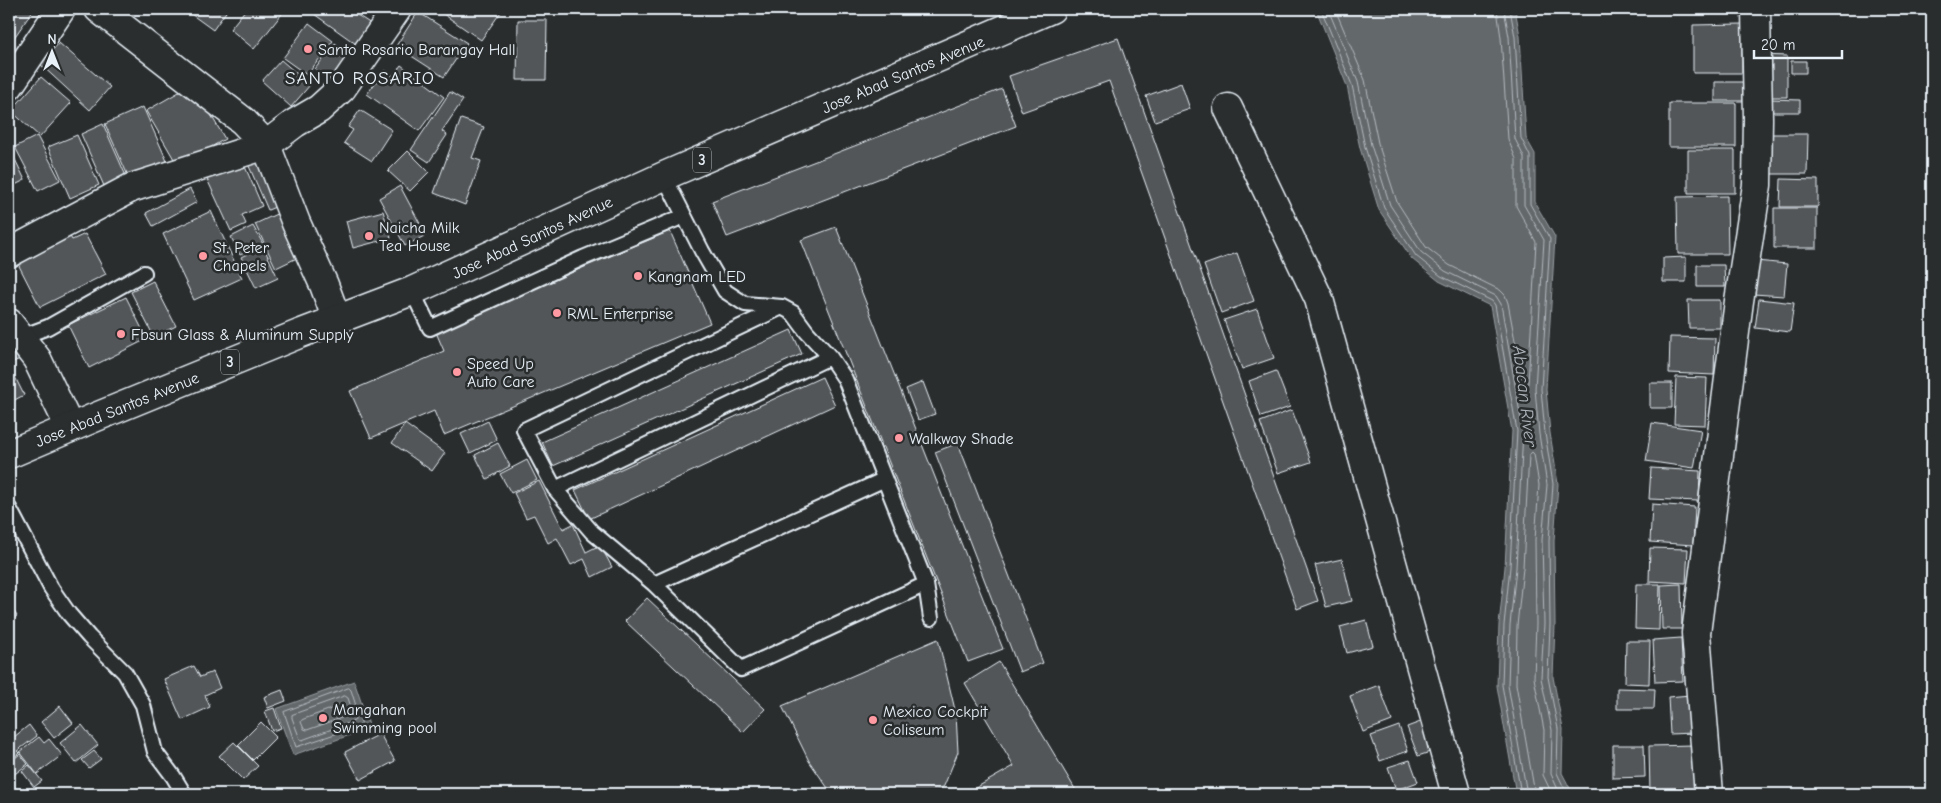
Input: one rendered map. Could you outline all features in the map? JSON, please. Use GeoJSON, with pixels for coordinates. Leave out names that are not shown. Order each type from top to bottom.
{"type":"FeatureCollection","features":[{"type":"Feature","properties":{"kind":"main road"},"geometry":{"type":"LineString","coordinates":[[9,86],[61,9]]}},
{"type":"Feature","properties":{"kind":"main road"},"geometry":{"type":"LineString","coordinates":[[99,9],[242,121],[266,145],[337,320]]}},
{"type":"Feature","properties":{"kind":"main road"},"geometry":{"type":"LineString","coordinates":[[9,253],[131,188],[266,145],[295,123],[319,109],[342,88],[397,9]]}},
{"type":"Feature","properties":{"kind":"main road","name":"Jose Abad Santos Avenue"},"geometry":{"type":"LineString","coordinates":[[9,454],[412,291],[664,176],[1051,9]]}},
{"type":"Feature","properties":{"kind":"main road"},"geometry":{"type":"LineString","coordinates":[[1709,794],[1696,633],[1739,301],[1757,185],[1756,9]]}},
{"type":"Feature","properties":{"kind":"main road"},"geometry":{"type":"LineString","coordinates":[[1228,108],[1319,299],[1456,794]]}},
{"type":"Feature","properties":{"kind":"main road"},"geometry":{"type":"LineString","coordinates":[[15,330],[37,359],[70,428]]}},
{"type":"Feature","properties":{"kind":"lane"},"geometry":{"type":"LineString","coordinates":[[664,176],[715,276],[725,291],[745,304],[782,307],[793,313],[807,332],[830,357],[845,379],[883,480],[926,584],[931,618]]}},
{"type":"Feature","properties":{"kind":"lane"},"geometry":{"type":"LineString","coordinates":[[412,291],[430,328],[583,258],[684,216]]}},
{"type":"Feature","properties":{"kind":"lane"},"geometry":{"type":"LineString","coordinates":[[15,330],[48,327],[144,273]]}},
{"type":"Feature","properties":{"kind":"lane"},"geometry":{"type":"LineString","coordinates":[[782,307],[524,430],[555,489],[592,532],[654,584],[741,669],[926,584]]}},
{"type":"Feature","properties":{"kind":"lane"},"geometry":{"type":"LineString","coordinates":[[555,489],[830,357]]}},
{"type":"Feature","properties":{"kind":"lane"},"geometry":{"type":"LineString","coordinates":[[654,584],[883,480]]}},
{"type":"Feature","properties":{"kind":"lane"},"geometry":{"type":"LineString","coordinates":[[9,508],[51,588],[69,614],[88,637],[125,673],[143,705],[155,752],[184,794]]}},
{"type":"Feature","properties":{"kind":"water","name":"Abacan River"},"geometry":{"type":"Polygon","coordinates":[[[1316,9],[1515,9],[1520,36],[1526,138],[1535,154],[1535,203],[1555,237],[1546,389],[1550,433],[1558,484],[1554,541],[1555,625],[1553,677],[1563,729],[1562,773],[1573,794],[1516,794],[1497,686],[1499,625],[1505,567],[1512,431],[1490,306],[1439,281],[1412,259],[1379,210],[1360,148],[1347,86],[1316,9]]]}},
{"type":"Feature","properties":{"kind":"water","name":"Mangahan Swimming pool"},"geometry":{"type":"Polygon","coordinates":[[[354,681],[370,728],[293,755],[276,709],[354,681]]]}},
{"type":"Feature","properties":{"kind":"building"},"geometry":{"type":"Polygon","coordinates":[[[9,9],[34,9],[9,45],[9,9]]]}},
{"type":"Feature","properties":{"kind":"building"},"geometry":{"type":"Polygon","coordinates":[[[184,9],[228,9],[213,30],[184,9]]]}},
{"type":"Feature","properties":{"kind":"building"},"geometry":{"type":"Polygon","coordinates":[[[246,9],[285,10],[254,49],[230,29],[246,9]]]}},
{"type":"Feature","properties":{"kind":"building"},"geometry":{"type":"Polygon","coordinates":[[[318,9],[348,9],[371,24],[356,44],[314,14],[318,9]]]}},
{"type":"Feature","properties":{"kind":"building"},"geometry":{"type":"Polygon","coordinates":[[[363,9],[374,9],[371,14],[363,9]]]}},
{"type":"Feature","properties":{"kind":"building"},"geometry":{"type":"Polygon","coordinates":[[[436,9],[503,9],[481,40],[436,9]]]}},
{"type":"Feature","properties":{"kind":"building"},"geometry":{"type":"Polygon","coordinates":[[[418,12],[467,43],[444,77],[396,46],[418,12]]]}},
{"type":"Feature","properties":{"kind":"building"},"geometry":{"type":"Polygon","coordinates":[[[518,20],[547,20],[546,80],[517,80],[518,20]]]}},
{"type":"Feature","properties":{"kind":"building","name":"Santo Rosario Barangay Hall"},"geometry":{"type":"Polygon","coordinates":[[[309,23],[333,41],[307,75],[283,58],[309,23]]]}},
{"type":"Feature","properties":{"kind":"building"},"geometry":{"type":"Polygon","coordinates":[[[1742,24],[1742,73],[1693,73],[1693,25],[1742,24]]]}},
{"type":"Feature","properties":{"kind":"building"},"geometry":{"type":"Polygon","coordinates":[[[1118,38],[1318,601],[1297,609],[1109,81],[1022,112],[1009,76],[1118,38]]]}},
{"type":"Feature","properties":{"kind":"building"},"geometry":{"type":"Polygon","coordinates":[[[59,43],[110,87],[90,110],[40,64],[59,43]]]}},
{"type":"Feature","properties":{"kind":"building"},"geometry":{"type":"Polygon","coordinates":[[[335,43],[352,56],[332,82],[315,69],[335,43]]]}},
{"type":"Feature","properties":{"kind":"building"},"geometry":{"type":"Polygon","coordinates":[[[1762,55],[1787,56],[1787,97],[1762,97],[1762,55]]]}},
{"type":"Feature","properties":{"kind":"building"},"geometry":{"type":"Polygon","coordinates":[[[281,60],[310,85],[291,107],[262,81],[281,60]]]}},
{"type":"Feature","properties":{"kind":"building"},"geometry":{"type":"Polygon","coordinates":[[[1791,61],[1806,61],[1806,73],[1791,73],[1791,61]]]}},
{"type":"Feature","properties":{"kind":"building"},"geometry":{"type":"Polygon","coordinates":[[[401,65],[444,97],[419,131],[367,94],[385,70],[393,76],[401,65]]]}},
{"type":"Feature","properties":{"kind":"building"},"geometry":{"type":"Polygon","coordinates":[[[41,77],[71,103],[40,137],[11,111],[41,77]]]}},
{"type":"Feature","properties":{"kind":"building"},"geometry":{"type":"Polygon","coordinates":[[[1715,82],[1743,82],[1743,101],[1715,101],[1715,82]]]}},
{"type":"Feature","properties":{"kind":"building"},"geometry":{"type":"Polygon","coordinates":[[[1181,83],[1190,109],[1155,121],[1146,96],[1181,83]]]}},
{"type":"Feature","properties":{"kind":"building"},"geometry":{"type":"Polygon","coordinates":[[[193,84],[225,139],[178,166],[146,111],[193,84]]]}},
{"type":"Feature","properties":{"kind":"building"},"geometry":{"type":"Polygon","coordinates":[[[1002,89],[1016,126],[727,237],[712,201],[1002,89]]]}},
{"type":"Feature","properties":{"kind":"building"},"geometry":{"type":"Polygon","coordinates":[[[450,92],[463,100],[442,131],[447,135],[429,162],[411,150],[450,92]]]}},
{"type":"Feature","properties":{"kind":"building"},"geometry":{"type":"Polygon","coordinates":[[[1770,99],[1800,100],[1800,112],[1770,112],[1770,99]]]}},
{"type":"Feature","properties":{"kind":"building"},"geometry":{"type":"Polygon","coordinates":[[[1669,103],[1736,103],[1736,147],[1669,147],[1669,103]]]}},
{"type":"Feature","properties":{"kind":"building"},"geometry":{"type":"Polygon","coordinates":[[[143,107],[167,161],[129,178],[105,124],[143,107]]]}},
{"type":"Feature","properties":{"kind":"building"},"geometry":{"type":"Polygon","coordinates":[[[360,110],[392,130],[372,161],[344,143],[353,130],[348,127],[360,110]]]}},
{"type":"Feature","properties":{"kind":"building"},"geometry":{"type":"Polygon","coordinates":[[[461,119],[484,127],[472,158],[481,161],[465,205],[434,193],[461,119]]]}},
{"type":"Feature","properties":{"kind":"building"},"geometry":{"type":"Polygon","coordinates":[[[103,124],[126,176],[104,186],[81,134],[103,124]]]}},
{"type":"Feature","properties":{"kind":"building"},"geometry":{"type":"Polygon","coordinates":[[[1764,134],[1808,134],[1807,174],[1763,174],[1764,134]]]}},
{"type":"Feature","properties":{"kind":"building"},"geometry":{"type":"Polygon","coordinates":[[[77,135],[99,185],[70,198],[48,147],[77,135]]]}},
{"type":"Feature","properties":{"kind":"building"},"geometry":{"type":"Polygon","coordinates":[[[37,136],[60,180],[38,191],[15,147],[37,136]]]}},
{"type":"Feature","properties":{"kind":"building"},"geometry":{"type":"Polygon","coordinates":[[[9,147],[25,180],[9,188],[9,147]]]}},
{"type":"Feature","properties":{"kind":"building"},"geometry":{"type":"Polygon","coordinates":[[[262,149],[285,203],[268,210],[245,157],[262,149]]]}},
{"type":"Feature","properties":{"kind":"building"},"geometry":{"type":"Polygon","coordinates":[[[1688,150],[1735,150],[1735,193],[1688,193],[1688,150]]]}},
{"type":"Feature","properties":{"kind":"building"},"geometry":{"type":"Polygon","coordinates":[[[408,151],[429,172],[410,191],[388,171],[408,151]]]}},
{"type":"Feature","properties":{"kind":"building"},"geometry":{"type":"Polygon","coordinates":[[[243,162],[262,206],[242,215],[246,224],[231,231],[206,177],[243,162]]]}},
{"type":"Feature","properties":{"kind":"building"},"geometry":{"type":"Polygon","coordinates":[[[1781,179],[1818,180],[1818,207],[1780,207],[1781,179]]]}},
{"type":"Feature","properties":{"kind":"building"},"geometry":{"type":"Polygon","coordinates":[[[400,186],[426,235],[405,246],[379,198],[400,186]]]}},
{"type":"Feature","properties":{"kind":"building"},"geometry":{"type":"Polygon","coordinates":[[[190,189],[197,202],[153,226],[146,213],[190,189]]]}},
{"type":"Feature","properties":{"kind":"building"},"geometry":{"type":"Polygon","coordinates":[[[1727,196],[1728,254],[1678,254],[1677,197],[1727,196]]]}},
{"type":"Feature","properties":{"kind":"building"},"geometry":{"type":"Polygon","coordinates":[[[1774,208],[1817,208],[1817,248],[1774,248],[1774,208]]]}},
{"type":"Feature","properties":{"kind":"building","name":"St. Peter Chapels"},"geometry":{"type":"Polygon","coordinates":[[[211,211],[242,278],[194,300],[163,234],[211,211]]]}},
{"type":"Feature","properties":{"kind":"building"},"geometry":{"type":"Polygon","coordinates":[[[283,211],[303,255],[276,268],[255,224],[283,211]]]}},
{"type":"Feature","properties":{"kind":"building"},"geometry":{"type":"Polygon","coordinates":[[[383,211],[391,238],[353,248],[346,221],[383,211]]]}},
{"type":"Feature","properties":{"kind":"building"},"geometry":{"type":"Polygon","coordinates":[[[253,226],[263,244],[240,255],[231,237],[253,226]]]}},
{"type":"Feature","properties":{"kind":"building","name":"Walkway Shade"},"geometry":{"type":"Polygon","coordinates":[[[836,227],[1003,649],[968,662],[801,240],[836,227]]]}},
{"type":"Feature","properties":{"kind":"building"},"geometry":{"type":"Polygon","coordinates":[[[67,231],[72,240],[85,234],[106,274],[40,307],[15,258],[67,231]]]}},
{"type":"Feature","properties":{"kind":"building"},"geometry":{"type":"Polygon","coordinates":[[[670,231],[710,323],[444,435],[434,411],[371,438],[350,391],[444,351],[435,330],[670,231]]]}},
{"type":"Feature","properties":{"kind":"building"},"geometry":{"type":"Polygon","coordinates":[[[263,246],[278,278],[256,288],[241,257],[263,246]]]}},
{"type":"Feature","properties":{"kind":"building"},"geometry":{"type":"Polygon","coordinates":[[[1237,253],[1254,301],[1221,313],[1204,265],[1237,253]]]}},
{"type":"Feature","properties":{"kind":"building"},"geometry":{"type":"Polygon","coordinates":[[[1686,257],[1686,282],[1663,282],[1663,258],[1686,257]]]}},
{"type":"Feature","properties":{"kind":"building"},"geometry":{"type":"Polygon","coordinates":[[[1756,261],[1787,264],[1784,296],[1753,294],[1756,261]]]}},
{"type":"Feature","properties":{"kind":"building"},"geometry":{"type":"Polygon","coordinates":[[[1697,265],[1724,265],[1725,287],[1697,287],[1697,265]]]}},
{"type":"Feature","properties":{"kind":"building"},"geometry":{"type":"Polygon","coordinates":[[[153,281],[176,326],[154,337],[131,292],[153,281]]]}},
{"type":"Feature","properties":{"kind":"building"},"geometry":{"type":"Polygon","coordinates":[[[126,297],[147,339],[89,368],[68,325],[126,297]]]}},
{"type":"Feature","properties":{"kind":"building"},"geometry":{"type":"Polygon","coordinates":[[[1759,299],[1794,303],[1790,332],[1755,328],[1759,299]]]}},
{"type":"Feature","properties":{"kind":"building"},"geometry":{"type":"Polygon","coordinates":[[[1688,300],[1720,300],[1720,328],[1689,328],[1688,300]]]}},
{"type":"Feature","properties":{"kind":"building"},"geometry":{"type":"Polygon","coordinates":[[[1257,309],[1274,358],[1242,369],[1224,320],[1257,309]]]}},
{"type":"Feature","properties":{"kind":"building"},"geometry":{"type":"Polygon","coordinates":[[[791,330],[802,354],[553,466],[542,442],[791,330]]]}},
{"type":"Feature","properties":{"kind":"building"},"geometry":{"type":"Polygon","coordinates":[[[1670,337],[1715,338],[1714,375],[1669,373],[1670,337]]]}},
{"type":"Feature","properties":{"kind":"building"},"geometry":{"type":"Polygon","coordinates":[[[9,338],[25,357],[13,362],[9,353],[9,338]]]}},
{"type":"Feature","properties":{"kind":"building"},"geometry":{"type":"Polygon","coordinates":[[[9,365],[24,395],[9,403],[9,365]]]}},
{"type":"Feature","properties":{"kind":"building"},"geometry":{"type":"Polygon","coordinates":[[[1276,371],[1290,407],[1261,417],[1249,381],[1276,371]]]}},
{"type":"Feature","properties":{"kind":"building"},"geometry":{"type":"Polygon","coordinates":[[[822,377],[835,405],[589,519],[575,490],[822,377]]]}},
{"type":"Feature","properties":{"kind":"building"},"geometry":{"type":"Polygon","coordinates":[[[1676,377],[1707,378],[1705,425],[1674,424],[1676,377]]]}},
{"type":"Feature","properties":{"kind":"building"},"geometry":{"type":"Polygon","coordinates":[[[923,382],[935,414],[918,420],[906,389],[923,382]]]}},
{"type":"Feature","properties":{"kind":"building"},"geometry":{"type":"Polygon","coordinates":[[[1650,383],[1672,383],[1672,408],[1650,408],[1650,383]]]}},
{"type":"Feature","properties":{"kind":"building"},"geometry":{"type":"Polygon","coordinates":[[[1292,410],[1311,462],[1278,473],[1260,422],[1292,410]]]}},
{"type":"Feature","properties":{"kind":"building"},"geometry":{"type":"Polygon","coordinates":[[[488,421],[497,440],[470,453],[461,434],[488,421]]]}},
{"type":"Feature","properties":{"kind":"building"},"geometry":{"type":"Polygon","coordinates":[[[1652,423],[1701,430],[1694,468],[1646,461],[1652,423]]]}},
{"type":"Feature","properties":{"kind":"building"},"geometry":{"type":"Polygon","coordinates":[[[405,424],[445,453],[432,471],[392,443],[405,424]]]}},
{"type":"Feature","properties":{"kind":"building"},"geometry":{"type":"Polygon","coordinates":[[[498,443],[510,466],[487,479],[475,455],[498,443]]]}},
{"type":"Feature","properties":{"kind":"building"},"geometry":{"type":"Polygon","coordinates":[[[958,443],[1043,663],[1020,672],[935,452],[958,443]]]}},
{"type":"Feature","properties":{"kind":"building"},"geometry":{"type":"Polygon","coordinates":[[[527,460],[537,480],[511,493],[500,474],[527,460]]]}},
{"type":"Feature","properties":{"kind":"building"},"geometry":{"type":"Polygon","coordinates":[[[1651,468],[1700,471],[1699,501],[1649,499],[1651,468]]]}},
{"type":"Feature","properties":{"kind":"building"},"geometry":{"type":"Polygon","coordinates":[[[539,481],[563,529],[573,524],[586,552],[600,545],[612,567],[592,577],[584,559],[571,565],[557,538],[548,543],[534,515],[526,518],[514,493],[539,481]]]}},
{"type":"Feature","properties":{"kind":"building"},"geometry":{"type":"Polygon","coordinates":[[[1652,504],[1695,507],[1693,545],[1650,542],[1652,504]]]}},
{"type":"Feature","properties":{"kind":"building"},"geometry":{"type":"Polygon","coordinates":[[[1650,548],[1688,549],[1686,583],[1649,581],[1650,548]]]}},
{"type":"Feature","properties":{"kind":"building"},"geometry":{"type":"Polygon","coordinates":[[[1342,559],[1352,601],[1326,607],[1315,565],[1342,559]]]}},
{"type":"Feature","properties":{"kind":"building"},"geometry":{"type":"Polygon","coordinates":[[[1636,584],[1660,584],[1659,630],[1635,629],[1636,584]]]}},
{"type":"Feature","properties":{"kind":"building"},"geometry":{"type":"Polygon","coordinates":[[[1681,584],[1682,629],[1662,629],[1661,585],[1681,584]]]}},
{"type":"Feature","properties":{"kind":"building"},"geometry":{"type":"Polygon","coordinates":[[[647,598],[765,709],[743,732],[625,621],[647,598]]]}},
{"type":"Feature","properties":{"kind":"building"},"geometry":{"type":"Polygon","coordinates":[[[9,604],[17,616],[9,622],[9,604]]]}},
{"type":"Feature","properties":{"kind":"building"},"geometry":{"type":"Polygon","coordinates":[[[1366,620],[1373,646],[1347,653],[1340,627],[1366,620]]]}},
{"type":"Feature","properties":{"kind":"building"},"geometry":{"type":"Polygon","coordinates":[[[1681,638],[1683,681],[1655,682],[1653,640],[1681,638]]]}},
{"type":"Feature","properties":{"kind":"building","name":"Mexico Cockpit Coliseum"},"geometry":{"type":"Polygon","coordinates":[[[938,639],[956,714],[958,752],[944,786],[934,794],[832,794],[809,761],[782,706],[938,639]]]}},
{"type":"Feature","properties":{"kind":"building"},"geometry":{"type":"Polygon","coordinates":[[[1626,641],[1650,641],[1649,684],[1625,683],[1626,641]]]}},
{"type":"Feature","properties":{"kind":"building"},"geometry":{"type":"Polygon","coordinates":[[[999,662],[1078,794],[965,794],[1014,766],[965,683],[999,662]]]}},
{"type":"Feature","properties":{"kind":"building"},"geometry":{"type":"Polygon","coordinates":[[[194,666],[200,677],[213,672],[220,688],[205,695],[210,707],[182,720],[164,679],[194,666]]]}},
{"type":"Feature","properties":{"kind":"building"},"geometry":{"type":"Polygon","coordinates":[[[1379,685],[1392,721],[1363,732],[1350,696],[1379,685]]]}},
{"type":"Feature","properties":{"kind":"building"},"geometry":{"type":"Polygon","coordinates":[[[1617,688],[1655,689],[1654,709],[1617,709],[1617,688]]]}},
{"type":"Feature","properties":{"kind":"building"},"geometry":{"type":"Polygon","coordinates":[[[282,690],[286,701],[268,708],[264,697],[282,690]]]}},
{"type":"Feature","properties":{"kind":"building"},"geometry":{"type":"Polygon","coordinates":[[[1690,695],[1693,733],[1670,734],[1668,697],[1690,695]]]}},
{"type":"Feature","properties":{"kind":"building"},"geometry":{"type":"Polygon","coordinates":[[[60,706],[73,723],[54,738],[41,722],[60,706]]]}},
{"type":"Feature","properties":{"kind":"building"},"geometry":{"type":"Polygon","coordinates":[[[274,708],[281,728],[272,731],[265,711],[274,708]]]}},
{"type":"Feature","properties":{"kind":"building"},"geometry":{"type":"Polygon","coordinates":[[[1423,721],[1433,751],[1418,756],[1407,727],[1423,721]]]}},
{"type":"Feature","properties":{"kind":"building"},"geometry":{"type":"Polygon","coordinates":[[[261,722],[276,737],[253,760],[238,745],[261,722]]]}},
{"type":"Feature","properties":{"kind":"building"},"geometry":{"type":"Polygon","coordinates":[[[29,725],[37,736],[17,751],[19,753],[9,762],[9,741],[29,725]]]}},
{"type":"Feature","properties":{"kind":"building"},"geometry":{"type":"Polygon","coordinates":[[[82,725],[98,745],[76,763],[60,743],[82,725]]]}},
{"type":"Feature","properties":{"kind":"building"},"geometry":{"type":"Polygon","coordinates":[[[1399,726],[1408,751],[1380,761],[1371,736],[1399,726]]]}},
{"type":"Feature","properties":{"kind":"building"},"geometry":{"type":"Polygon","coordinates":[[[380,734],[395,761],[360,780],[345,752],[380,734]]]}},
{"type":"Feature","properties":{"kind":"building"},"geometry":{"type":"Polygon","coordinates":[[[39,737],[44,743],[49,739],[62,755],[37,774],[20,752],[39,737]]]}},
{"type":"Feature","properties":{"kind":"building"},"geometry":{"type":"Polygon","coordinates":[[[234,742],[258,766],[243,780],[219,756],[234,742]]]}},
{"type":"Feature","properties":{"kind":"building"},"geometry":{"type":"Polygon","coordinates":[[[1613,745],[1644,745],[1645,777],[1613,778],[1613,745]]]}},
{"type":"Feature","properties":{"kind":"building"},"geometry":{"type":"Polygon","coordinates":[[[1694,745],[1696,794],[1650,794],[1649,746],[1694,745]]]}},
{"type":"Feature","properties":{"kind":"building"},"geometry":{"type":"Polygon","coordinates":[[[94,751],[101,759],[89,768],[82,760],[94,751]]]}},
{"type":"Feature","properties":{"kind":"building"},"geometry":{"type":"Polygon","coordinates":[[[20,754],[28,764],[12,776],[9,771],[9,763],[20,754]]]}},
{"type":"Feature","properties":{"kind":"building"},"geometry":{"type":"Polygon","coordinates":[[[1410,760],[1418,782],[1396,790],[1388,767],[1410,760]]]}},
{"type":"Feature","properties":{"kind":"building"},"geometry":{"type":"Polygon","coordinates":[[[29,765],[42,781],[34,787],[22,771],[29,765]]]}},
{"type":"Feature","properties":{"kind":"building"},"geometry":{"type":"Polygon","coordinates":[[[9,782],[18,794],[9,794],[9,782]]]}},
{"type":"Feature","properties":{"kind":"place","name":"Santo Rosario Barangay Hall"},"geometry":{"type":"Point","coordinates":[308,49]}},
{"type":"Feature","properties":{"kind":"place","name":"Naicha Milk Tea House"},"geometry":{"type":"Point","coordinates":[369,236]}},
{"type":"Feature","properties":{"kind":"place","name":"St. Peter Chapels"},"geometry":{"type":"Point","coordinates":[203,256]}},
{"type":"Feature","properties":{"kind":"place","name":"Kangnam LED"},"geometry":{"type":"Point","coordinates":[638,276]}},
{"type":"Feature","properties":{"kind":"place","name":"RML Enterprise"},"geometry":{"type":"Point","coordinates":[557,313]}},
{"type":"Feature","properties":{"kind":"place","name":"Fbsun Glass & Aluminum Supply"},"geometry":{"type":"Point","coordinates":[121,334]}},
{"type":"Feature","properties":{"kind":"place","name":"Speed Up Auto Care"},"geometry":{"type":"Point","coordinates":[457,372]}},
{"type":"Feature","properties":{"kind":"place","name":"Walkway Shade"},"geometry":{"type":"Point","coordinates":[899,438]}},
{"type":"Feature","properties":{"kind":"place","name":"Mangahan Swimming pool"},"geometry":{"type":"Point","coordinates":[323,718]}},
{"type":"Feature","properties":{"kind":"place","name":"Mexico Cockpit Coliseum"},"geometry":{"type":"Point","coordinates":[873,720]}},
{"type":"Feature","properties":{"kind":"district","name":"SANTO ROSARIO"},"geometry":{"type":"Point","coordinates":[360,77]}}]}
